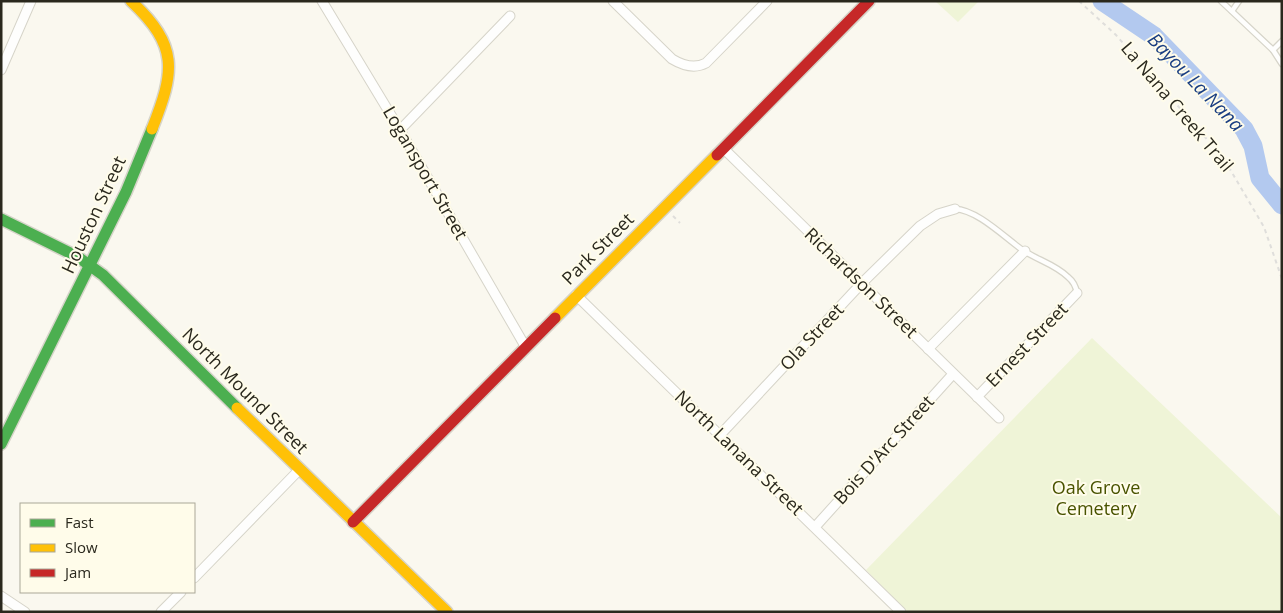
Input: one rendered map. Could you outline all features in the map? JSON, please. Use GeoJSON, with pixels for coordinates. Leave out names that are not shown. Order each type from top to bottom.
{"type":"FeatureCollection","features":[{"type":"Feature","properties":{"kind":"street"},"geometry":{"type":"LineString","coordinates":[[1,70],[31,1]]}},
{"type":"Feature","properties":{"kind":"street","name":"Houston Street"},"geometry":{"type":"LineString","coordinates":[[1,444],[126,192],[165,96],[169,80],[167,51],[153,22],[132,1]]}},
{"type":"Feature","properties":{"kind":"street","name":"Logansport Street"},"geometry":{"type":"LineString","coordinates":[[322,1],[400,130],[525,346]]}},
{"type":"Feature","properties":{"kind":"street"},"geometry":{"type":"LineString","coordinates":[[613,1],[672,59],[690,66],[706,63],[767,1]]}},
{"type":"Feature","properties":{"kind":"street","name":"Park Street"},"geometry":{"type":"LineString","coordinates":[[353,522],[525,346],[869,1]]}},
{"type":"Feature","properties":{"kind":"street"},"geometry":{"type":"LineString","coordinates":[[400,130],[510,16]]}},
{"type":"Feature","properties":{"kind":"street","name":"Richardson Street"},"geometry":{"type":"LineString","coordinates":[[723,148],[999,418]]}},
{"type":"Feature","properties":{"kind":"street","name":"Ola Street"},"geometry":{"type":"LineString","coordinates":[[720,436],[861,284],[920,226],[938,214],[955,208]]}},
{"type":"Feature","properties":{"kind":"street","name":"North Mound Street"},"geometry":{"type":"LineString","coordinates":[[1,219],[90,265],[116,287],[353,522],[447,612]]}},
{"type":"Feature","properties":{"kind":"street"},"geometry":{"type":"LineString","coordinates":[[928,349],[1025,251]]}},
{"type":"Feature","properties":{"kind":"street","name":"Ernest Street"},"geometry":{"type":"LineString","coordinates":[[977,397],[1077,294]]}},
{"type":"Feature","properties":{"kind":"street","name":"North Lanana Street"},"geometry":{"type":"LineString","coordinates":[[576,295],[901,612]]}},
{"type":"Feature","properties":{"kind":"street","name":"Bois D'Arc Street"},"geometry":{"type":"LineString","coordinates":[[815,527],[953,374]]}},
{"type":"Feature","properties":{"kind":"street"},"geometry":{"type":"LineString","coordinates":[[195,577],[300,469]]}},
{"type":"Feature","properties":{"kind":"street"},"geometry":{"type":"LineString","coordinates":[[161,612],[180,593]]}},
{"type":"Feature","properties":{"kind":"street"},"geometry":{"type":"LineString","coordinates":[[1,596],[25,612]]}},
{"type":"Feature","properties":{"kind":"lane"},"geometry":{"type":"LineString","coordinates":[[1221,1],[1273,50],[1282,64]]}},
{"type":"Feature","properties":{"kind":"lane"},"geometry":{"type":"LineString","coordinates":[[1232,11],[1239,1]]}},
{"type":"Feature","properties":{"kind":"lane"},"geometry":{"type":"LineString","coordinates":[[1273,50],[1282,40]]}},
{"type":"Feature","properties":{"kind":"lane"},"geometry":{"type":"LineString","coordinates":[[955,208],[975,215],[1025,251],[1063,273],[1074,284],[1077,294]]}},
{"type":"Feature","properties":{"kind":"path","name":"La Nana Creek Trail"},"geometry":{"type":"LineString","coordinates":[[1079,1],[1116,35],[1224,159],[1264,227],[1282,279]]}},
{"type":"Feature","properties":{"kind":"green space"},"geometry":{"type":"Polygon","coordinates":[[[935,1],[979,1],[958,22],[935,1]]]}},
{"type":"Feature","properties":{"kind":"green space","name":"Oak Grove Cemetery"},"geometry":{"type":"Polygon","coordinates":[[[1092,338],[1282,518],[1282,612],[908,612],[866,570],[1092,338]]]}},
{"type":"Feature","properties":{"kind":"waterway","name":"Bayou La Nana"},"geometry":{"type":"LineString","coordinates":[[1102,1],[1154,36],[1244,129],[1253,146],[1260,178],[1282,205]]}},
{"type":"Feature","properties":{"kind":"traffic: fast"},"geometry":{"type":"LineString","coordinates":[[1,444],[126,192],[152,129]]}},
{"type":"Feature","properties":{"kind":"traffic: fast"},"geometry":{"type":"LineString","coordinates":[[1,219],[78,257],[103,275],[237,408]]}},
{"type":"Feature","properties":{"kind":"traffic: slow"},"geometry":{"type":"LineString","coordinates":[[131,1],[147,17],[158,32],[165,46],[168,60],[165,91],[152,129]]}},
{"type":"Feature","properties":{"kind":"traffic: slow"},"geometry":{"type":"LineString","coordinates":[[555,318],[717,155]]}},
{"type":"Feature","properties":{"kind":"traffic: slow"},"geometry":{"type":"LineString","coordinates":[[237,408],[447,612]]}},
{"type":"Feature","properties":{"kind":"traffic: jam"},"geometry":{"type":"LineString","coordinates":[[717,155],[869,1]]}},
{"type":"Feature","properties":{"kind":"traffic: jam"},"geometry":{"type":"LineString","coordinates":[[353,522],[555,318]]}}]}
